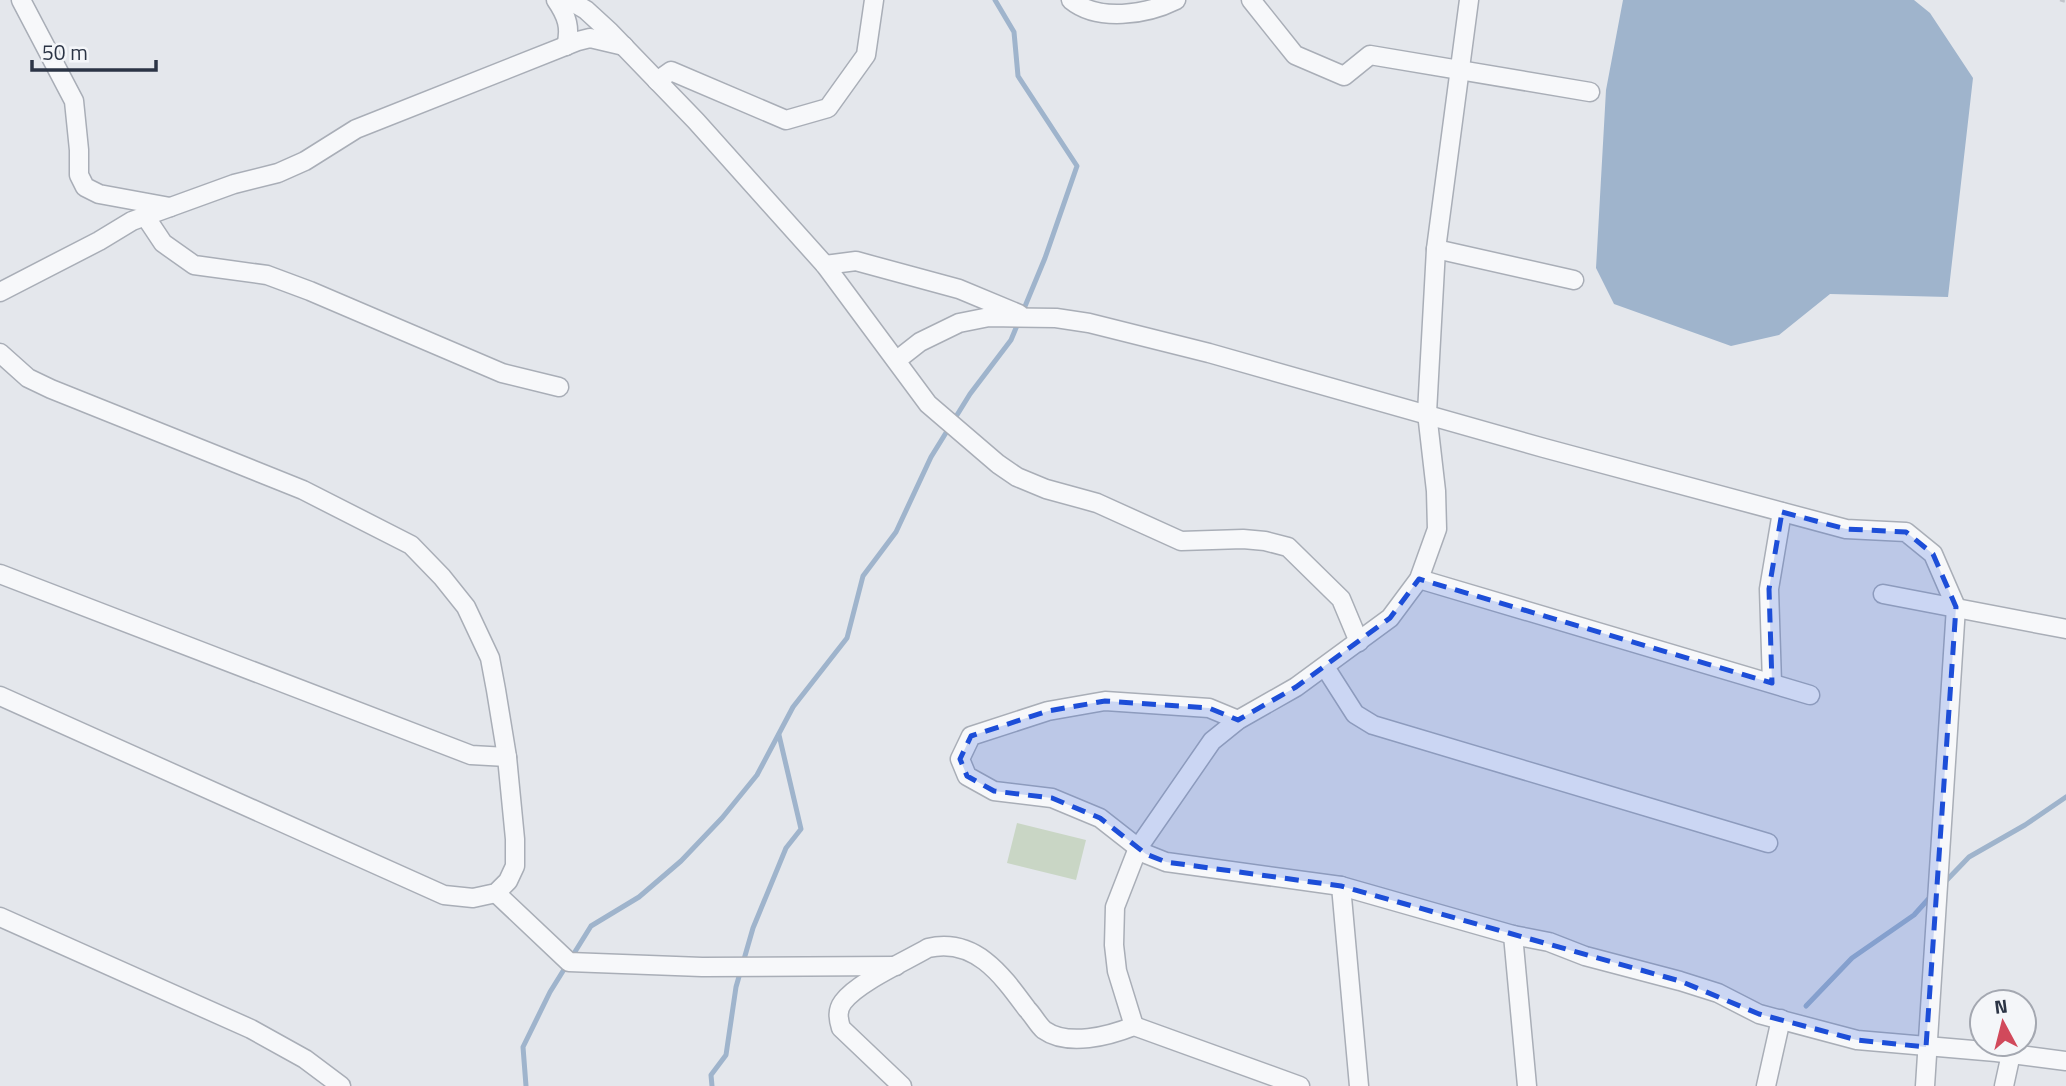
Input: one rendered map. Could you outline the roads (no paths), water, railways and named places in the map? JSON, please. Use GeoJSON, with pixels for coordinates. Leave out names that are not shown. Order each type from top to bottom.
{"type":"FeatureCollection","features":[{"type":"Feature","properties":{"kind":"street"},"geometry":{"type":"LineString","coordinates":[[21,0],[74,101],[79,175],[85,187],[99,194],[171,207]]}},
{"type":"Feature","properties":{"kind":"street"},"geometry":{"type":"LineString","coordinates":[[556,0],[568,20],[566,46]]}},
{"type":"Feature","properties":{"kind":"street"},"geometry":{"type":"LineString","coordinates":[[569,0],[586,10],[696,121],[825,265],[928,404],[998,464],[1017,477],[1046,489],[1097,503],[1181,541],[1243,539],[1288,547],[1341,599],[1359,642]]}},
{"type":"Feature","properties":{"kind":"street"},"geometry":{"type":"LineString","coordinates":[[657,80],[671,71],[786,120],[828,108],[866,55],[874,0]]}},
{"type":"Feature","properties":{"kind":"street"},"geometry":{"type":"LineString","coordinates":[[1071,0],[1082,9],[1131,15],[1176,0]]}},
{"type":"Feature","properties":{"kind":"street"},"geometry":{"type":"LineString","coordinates":[[1251,0],[1295,55],[1344,76],[1370,55],[1590,92]]}},
{"type":"Feature","properties":{"kind":"street"},"geometry":{"type":"LineString","coordinates":[[1134,1026],[1117,971],[1114,945],[1115,908],[1138,848],[1212,741],[1238,720],[1325,667],[1390,618],[1419,579],[1437,529],[1436,491],[1427,413],[1436,249],[1469,0]]}},
{"type":"Feature","properties":{"kind":"street"},"geometry":{"type":"LineString","coordinates":[[0,292],[132,221],[234,184],[278,173],[305,161],[356,129],[566,46],[590,38],[624,47]]}},
{"type":"Feature","properties":{"kind":"street"},"geometry":{"type":"LineString","coordinates":[[145,216],[163,243],[194,265],[267,275],[310,290],[502,373],[559,387]]}},
{"type":"Feature","properties":{"kind":"street"},"geometry":{"type":"LineString","coordinates":[[1436,249],[1574,280]]}},
{"type":"Feature","properties":{"kind":"street"},"geometry":{"type":"LineString","coordinates":[[825,265],[856,261],[959,289],[1024,318]]}},
{"type":"Feature","properties":{"kind":"street"},"geometry":{"type":"LineString","coordinates":[[897,360],[920,342],[959,323],[989,317],[1056,318],[1089,323],[1209,353],[1427,413],[1473,429],[1846,529],[1906,532],[1933,554],[1955,607],[1924,1086]]}},
{"type":"Feature","properties":{"kind":"street"},"geometry":{"type":"LineString","coordinates":[[0,353],[28,378],[51,389],[303,490],[411,545],[466,607],[490,658],[507,757],[515,839],[514,866],[508,881],[496,893],[473,898],[444,895],[0,696]]}},
{"type":"Feature","properties":{"kind":"street"},"geometry":{"type":"LineString","coordinates":[[1772,683],[1769,589],[1782,512]]}},
{"type":"Feature","properties":{"kind":"street"},"geometry":{"type":"LineString","coordinates":[[0,574],[471,755],[507,757]]}},
{"type":"Feature","properties":{"kind":"street"},"geometry":{"type":"LineString","coordinates":[[1419,579],[1810,695]]}},
{"type":"Feature","properties":{"kind":"street"},"geometry":{"type":"LineString","coordinates":[[1883,594],[2066,629]]}},
{"type":"Feature","properties":{"kind":"street"},"geometry":{"type":"LineString","coordinates":[[1325,667],[1355,714],[1373,725],[1768,843]]}},
{"type":"Feature","properties":{"kind":"street"},"geometry":{"type":"LineString","coordinates":[[1238,720],[1209,708],[1105,701],[1048,711],[971,736],[960,759],[967,776],[995,791],[1052,798],[1100,818],[1146,854],[1166,862],[1341,886],[1513,936],[1549,942],[1585,956],[1718,993],[1759,1014],[1857,1040],[1968,1050]]}},
{"type":"Feature","properties":{"kind":"street"},"geometry":{"type":"LineString","coordinates":[[1341,886],[1359,1086]]}},
{"type":"Feature","properties":{"kind":"street"},"geometry":{"type":"LineString","coordinates":[[496,893],[569,962],[702,967],[896,967]]}},
{"type":"Feature","properties":{"kind":"street"},"geometry":{"type":"LineString","coordinates":[[0,917],[251,1029],[305,1059],[341,1086]]}},
{"type":"Feature","properties":{"kind":"street"},"geometry":{"type":"LineString","coordinates":[[1513,936],[1527,1086]]}},
{"type":"Feature","properties":{"kind":"street"},"geometry":{"type":"LineString","coordinates":[[902,1086],[841,1028],[837,1016],[842,1003],[855,990],[928,948],[939,945],[961,947],[984,958],[1044,1029],[1060,1037],[1085,1038],[1120,1032],[1134,1026],[1297,1086]]}},
{"type":"Feature","properties":{"kind":"street"},"geometry":{"type":"LineString","coordinates":[[1766,1086],[1781,1020]]}},
{"type":"Feature","properties":{"kind":"street"},"geometry":{"type":"LineString","coordinates":[[2038,1057],[2066,1061]]}},
{"type":"Feature","properties":{"kind":"street"},"geometry":{"type":"LineString","coordinates":[[2004,1086],[2010,1058]]}},
{"type":"Feature","properties":{"kind":"water"},"geometry":{"type":"Polygon","coordinates":[[[1623,0],[1914,0],[1930,13],[1973,78],[1948,297],[1830,294],[1779,335],[1731,346],[1614,304],[1596,268],[1606,90],[1623,0]]]}},
{"type":"Feature","properties":{"kind":"waterway"},"geometry":{"type":"LineString","coordinates":[[526,1086],[523,1047],[550,992],[591,926],[639,897],[681,861],[722,818],[757,775],[793,707],[847,638],[863,576],[896,532],[931,457],[970,394],[1011,340],[1045,258],[1077,166],[1018,76],[1014,32],[995,0]]}},
{"type":"Feature","properties":{"kind":"waterway"},"geometry":{"type":"LineString","coordinates":[[712,1086],[711,1075],[726,1055],[736,987],[753,928],[786,848],[801,829],[779,735]]}},
{"type":"Feature","properties":{"kind":"waterway"},"geometry":{"type":"LineString","coordinates":[[1944,883],[1969,857],[2025,825],[2066,797]]}},
{"type":"Feature","properties":{"kind":"waterway"},"geometry":{"type":"LineString","coordinates":[[1806,1006],[1852,958],[1914,915],[1932,895]]}}]}
